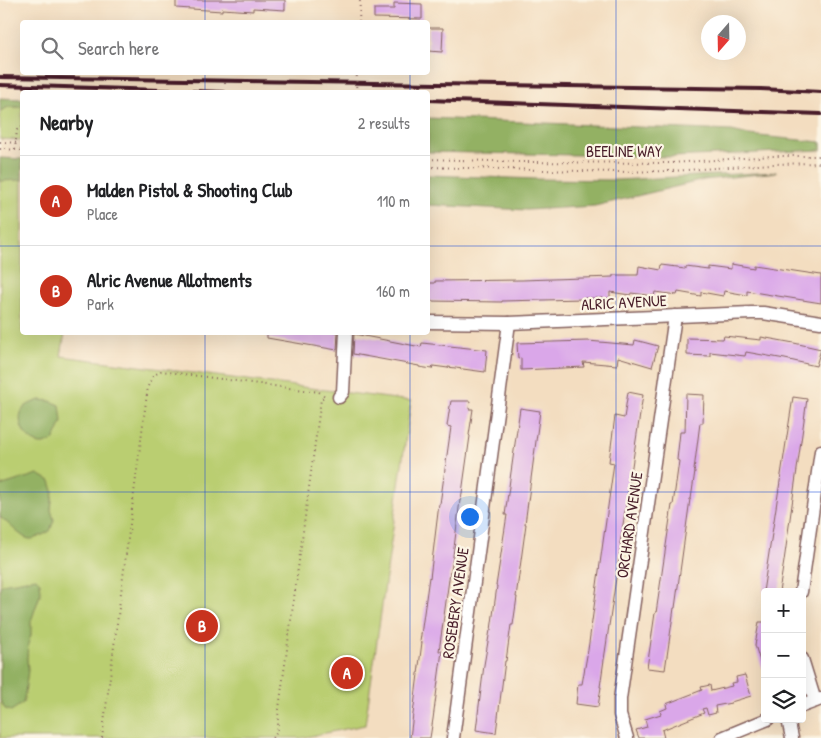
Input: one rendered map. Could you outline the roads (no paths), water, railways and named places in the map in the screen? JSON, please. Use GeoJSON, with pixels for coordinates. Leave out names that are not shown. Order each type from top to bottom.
{"type":"FeatureCollection","features":[{"type":"Feature","properties":{"kind":"street","name":"ALRIC AVENUE"},"geometry":{"type":"LineString","coordinates":[[430,322],[509,323],[763,313],[821,322]]}},
{"type":"Feature","properties":{"kind":"street","name":"ORCHARD AVENUE"},"geometry":{"type":"LineString","coordinates":[[627,738],[620,715],[620,699],[675,316]]}},
{"type":"Feature","properties":{"kind":"street","name":"ROSEBERY AVENUE"},"geometry":{"type":"LineString","coordinates":[[453,738],[509,323]]}},
{"type":"Feature","properties":{"kind":"street"},"geometry":{"type":"LineString","coordinates":[[339,397],[343,392],[346,335]]}},
{"type":"Feature","properties":{"kind":"street"},"geometry":{"type":"LineString","coordinates":[[802,588],[821,451]]}},
{"type":"Feature","properties":{"kind":"street"},"geometry":{"type":"LineString","coordinates":[[806,669],[818,700],[806,704]]}},
{"type":"Feature","properties":{"kind":"street"},"geometry":{"type":"LineString","coordinates":[[722,738],[761,722]]}},
{"type":"Feature","properties":{"kind":"street"},"geometry":{"type":"LineString","coordinates":[[789,723],[792,738]]}},
{"type":"Feature","properties":{"kind":"railway"},"geometry":{"type":"LineString","coordinates":[[0,77],[761,89],[821,92]]}},
{"type":"Feature","properties":{"kind":"railway"},"geometry":{"type":"LineString","coordinates":[[0,85],[160,90]]}},
{"type":"Feature","properties":{"kind":"railway"},"geometry":{"type":"LineString","coordinates":[[430,100],[821,114]]}},
{"type":"Feature","properties":{"kind":"place","name":"Alric Avenue Allotments"},"geometry":{"type":"Point","coordinates":[202,626]}},
{"type":"Feature","properties":{"kind":"place","name":"Malden Pistol & Shooting Club"},"geometry":{"type":"Point","coordinates":[347,673]}}]}
